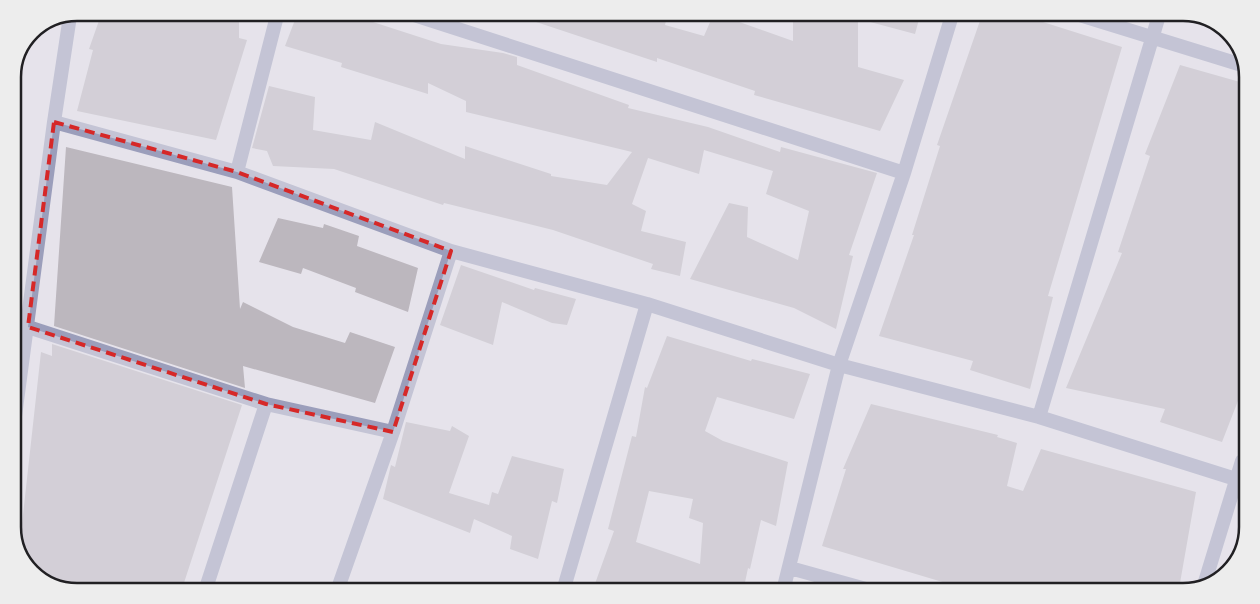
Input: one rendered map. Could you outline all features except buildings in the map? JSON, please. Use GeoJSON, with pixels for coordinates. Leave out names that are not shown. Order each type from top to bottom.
{"type":"FeatureCollection","features":[{"type":"Feature","properties":{"kind":"street"},"geometry":{"type":"LineString","coordinates":[[237,172],[276,21]]}},
{"type":"Feature","properties":{"kind":"street"},"geometry":{"type":"LineString","coordinates":[[433,21],[904,173]]}},
{"type":"Feature","properties":{"kind":"street"},"geometry":{"type":"LineString","coordinates":[[786,583],[839,365],[904,173],[950,21]]}},
{"type":"Feature","properties":{"kind":"street"},"geometry":{"type":"LineString","coordinates":[[1100,21],[1237,64]]}},
{"type":"Feature","properties":{"kind":"street"},"geometry":{"type":"LineString","coordinates":[[1039,417],[1157,21]]}},
{"type":"Feature","properties":{"kind":"street"},"geometry":{"type":"LineString","coordinates":[[21,376],[69,22]]}},
{"type":"Feature","properties":{"kind":"street"},"geometry":{"type":"LineString","coordinates":[[54,122],[237,172],[451,251],[647,304],[839,365],[1039,417],[1239,480],[1207,577]]}},
{"type":"Feature","properties":{"kind":"street"},"geometry":{"type":"LineString","coordinates":[[340,583],[451,251]]}},
{"type":"Feature","properties":{"kind":"street"},"geometry":{"type":"LineString","coordinates":[[566,583],[647,304]]}},
{"type":"Feature","properties":{"kind":"street"},"geometry":{"type":"LineString","coordinates":[[28,327],[266,404],[392,432]]}},
{"type":"Feature","properties":{"kind":"street"},"geometry":{"type":"LineString","coordinates":[[208,583],[266,404]]}},
{"type":"Feature","properties":{"kind":"street"},"geometry":{"type":"LineString","coordinates":[[790,568],[842,583]]}},
{"type":"Feature","properties":{"kind":"highlighted area"},"geometry":{"type":"Polygon","coordinates":[[[54,122],[237,172],[451,251],[393,432],[266,404],[28,327],[54,122]]]}}]}
